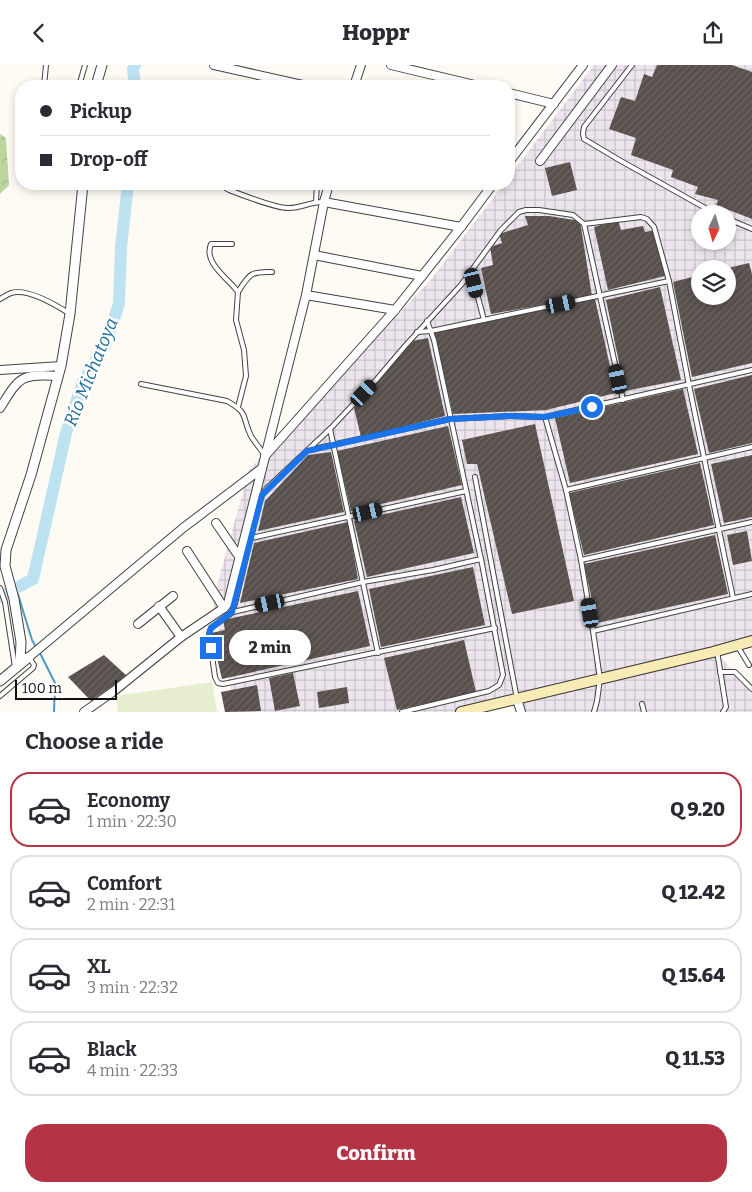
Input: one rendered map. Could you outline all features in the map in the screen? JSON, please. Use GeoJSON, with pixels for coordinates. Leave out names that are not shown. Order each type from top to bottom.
{"type":"FeatureCollection","features":[{"type":"Feature","properties":{"kind":"main road"},"geometry":{"type":"LineString","coordinates":[[461,712],[752,641]]}},
{"type":"Feature","properties":{"kind":"street"},"geometry":{"type":"LineString","coordinates":[[98,80],[102,65]]}},
{"type":"Feature","properties":{"kind":"street"},"geometry":{"type":"LineString","coordinates":[[214,65],[280,80]]}},
{"type":"Feature","properties":{"kind":"street"},"geometry":{"type":"LineString","coordinates":[[356,80],[361,65]]}},
{"type":"Feature","properties":{"kind":"street"},"geometry":{"type":"LineString","coordinates":[[392,65],[454,80]]}},
{"type":"Feature","properties":{"kind":"street"},"geometry":{"type":"LineString","coordinates":[[515,154],[554,104],[581,65]]}},
{"type":"Feature","properties":{"kind":"street"},"geometry":{"type":"LineString","coordinates":[[540,161],[612,65]]}},
{"type":"Feature","properties":{"kind":"street"},"geometry":{"type":"LineString","coordinates":[[515,94],[554,104]]}},
{"type":"Feature","properties":{"kind":"street"},"geometry":{"type":"LineString","coordinates":[[18,665],[21,642],[14,599],[4,571],[8,543],[32,475],[61,366],[70,314],[82,190]]}},
{"type":"Feature","properties":{"kind":"street"},"geometry":{"type":"LineString","coordinates":[[84,712],[114,691],[181,637],[224,608],[228,603],[306,295],[314,255],[320,202],[326,190]]}},
{"type":"Feature","properties":{"kind":"street"},"geometry":{"type":"LineString","coordinates":[[265,456],[395,310],[489,190]]}},
{"type":"Feature","properties":{"kind":"street"},"geometry":{"type":"LineString","coordinates":[[320,202],[461,227]]}},
{"type":"Feature","properties":{"kind":"street"},"geometry":{"type":"LineString","coordinates":[[314,255],[422,276]]}},
{"type":"Feature","properties":{"kind":"street"},"geometry":{"type":"LineString","coordinates":[[306,295],[395,310]]}},
{"type":"Feature","properties":{"kind":"street"},"geometry":{"type":"LineString","coordinates":[[0,371],[61,366]]}},
{"type":"Feature","properties":{"kind":"street"},"geometry":{"type":"LineString","coordinates":[[0,408],[16,383],[21,379],[37,376],[58,376]]}},
{"type":"Feature","properties":{"kind":"street"},"geometry":{"type":"LineString","coordinates":[[0,681],[183,528],[261,469]]}},
{"type":"Feature","properties":{"kind":"street"},"geometry":{"type":"LineString","coordinates":[[216,523],[240,558]]}},
{"type":"Feature","properties":{"kind":"street"},"geometry":{"type":"LineString","coordinates":[[187,551],[224,608]]}},
{"type":"Feature","properties":{"kind":"street"},"geometry":{"type":"LineString","coordinates":[[138,624],[173,596]]}},
{"type":"Feature","properties":{"kind":"street"},"geometry":{"type":"LineString","coordinates":[[159,606],[181,637]]}},
{"type":"Feature","properties":{"kind":"street"},"geometry":{"type":"LineString","coordinates":[[517,699],[521,712]]}},
{"type":"Feature","properties":{"kind":"lane"},"geometry":{"type":"LineString","coordinates":[[45,80],[46,65]]}},
{"type":"Feature","properties":{"kind":"lane"},"geometry":{"type":"LineString","coordinates":[[81,80],[85,65]]}},
{"type":"Feature","properties":{"kind":"lane"},"geometry":{"type":"LineString","coordinates":[[632,65],[584,127],[584,139],[700,205]]}},
{"type":"Feature","properties":{"kind":"lane"},"geometry":{"type":"LineString","coordinates":[[229,190],[286,209],[300,208],[320,202],[318,190]]}},
{"type":"Feature","properties":{"kind":"lane"},"geometry":{"type":"LineString","coordinates":[[232,612],[262,495],[330,429],[461,285],[501,230],[519,212],[539,210],[573,215],[584,224],[623,399]]}},
{"type":"Feature","properties":{"kind":"lane"},"geometry":{"type":"LineString","coordinates":[[584,224],[633,217],[647,219],[654,227],[669,281],[733,598]]}},
{"type":"Feature","properties":{"kind":"lane"},"geometry":{"type":"LineString","coordinates":[[736,222],[752,229]]}},
{"type":"Feature","properties":{"kind":"lane"},"geometry":{"type":"LineString","coordinates":[[232,243],[212,244],[208,251],[210,261],[238,292]]}},
{"type":"Feature","properties":{"kind":"lane"},"geometry":{"type":"LineString","coordinates":[[238,407],[246,376],[244,350],[236,320],[238,292],[250,274],[258,271],[272,272]]}},
{"type":"Feature","properties":{"kind":"lane"},"geometry":{"type":"LineString","coordinates":[[471,271],[484,320]]}},
{"type":"Feature","properties":{"kind":"lane"},"geometry":{"type":"LineString","coordinates":[[417,332],[431,331],[669,281]]}},
{"type":"Feature","properties":{"kind":"lane"},"geometry":{"type":"LineString","coordinates":[[0,299],[17,292],[36,296],[70,314]]}},
{"type":"Feature","properties":{"kind":"lane"},"geometry":{"type":"LineString","coordinates":[[402,712],[489,691],[499,685],[503,675],[481,559],[431,331],[427,321]]}},
{"type":"Feature","properties":{"kind":"lane"},"geometry":{"type":"LineString","coordinates":[[307,451],[450,419],[510,416],[545,417],[752,370]]}},
{"type":"Feature","properties":{"kind":"lane"},"geometry":{"type":"LineString","coordinates":[[141,384],[227,401],[238,407],[242,411],[251,437],[265,456]]}},
{"type":"Feature","properties":{"kind":"lane"},"geometry":{"type":"LineString","coordinates":[[545,417],[566,490],[581,559],[593,631],[600,679],[594,712]]}},
{"type":"Feature","properties":{"kind":"lane"},"geometry":{"type":"LineString","coordinates":[[330,429],[378,653]]}},
{"type":"Feature","properties":{"kind":"lane"},"geometry":{"type":"LineString","coordinates":[[566,490],[752,447]]}},
{"type":"Feature","properties":{"kind":"lane"},"geometry":{"type":"LineString","coordinates":[[476,477],[517,699]]}},
{"type":"Feature","properties":{"kind":"lane"},"geometry":{"type":"LineString","coordinates":[[251,538],[466,491]]}},
{"type":"Feature","properties":{"kind":"lane"},"geometry":{"type":"LineString","coordinates":[[581,559],[752,522]]}},
{"type":"Feature","properties":{"kind":"lane"},"geometry":{"type":"LineString","coordinates":[[481,559],[433,570],[363,582],[232,612],[211,628],[209,634],[215,677],[218,683],[224,684],[494,627]]}},
{"type":"Feature","properties":{"kind":"lane"},"geometry":{"type":"LineString","coordinates":[[0,588],[5,602],[18,665]]}},
{"type":"Feature","properties":{"kind":"lane"},"geometry":{"type":"LineString","coordinates":[[593,631],[752,594]]}},
{"type":"Feature","properties":{"kind":"lane"},"geometry":{"type":"LineString","coordinates":[[736,645],[749,665]]}},
{"type":"Feature","properties":{"kind":"lane"},"geometry":{"type":"LineString","coordinates":[[717,651],[726,707],[723,712]]}},
{"type":"Feature","properties":{"kind":"lane"},"geometry":{"type":"LineString","coordinates":[[0,695],[33,668],[34,652]]}},
{"type":"Feature","properties":{"kind":"lane"},"geometry":{"type":"LineString","coordinates":[[720,672],[735,672],[752,689]]}},
{"type":"Feature","properties":{"kind":"lane"},"geometry":{"type":"LineString","coordinates":[[642,704],[644,712]]}},
{"type":"Feature","properties":{"kind":"shaded area"},"geometry":{"type":"Polygon","coordinates":[[[594,65],[752,65],[752,636],[718,655],[752,690],[752,712],[524,712],[519,699],[461,712],[235,712],[213,600],[249,470],[429,282],[499,190],[515,190],[515,169],[594,65]]]}},
{"type":"Feature","properties":{"kind":"green space"},"geometry":{"type":"Polygon","coordinates":[[[0,134],[6,138],[9,185],[0,194],[0,134]]]}},
{"type":"Feature","properties":{"kind":"green space"},"geometry":{"type":"Polygon","coordinates":[[[212,682],[217,712],[118,712],[116,696],[212,682]]]}},
{"type":"Feature","properties":{"kind":"building"},"geometry":{"type":"Polygon","coordinates":[[[657,65],[732,65],[752,72],[752,219],[736,213],[736,205],[716,205],[718,200],[695,194],[698,187],[671,177],[673,170],[631,155],[636,138],[609,129],[621,97],[635,101],[644,74],[652,77],[657,65]]]}},
{"type":"Feature","properties":{"kind":"building"},"geometry":{"type":"Polygon","coordinates":[[[570,162],[577,190],[552,196],[545,168],[570,162]]]}},
{"type":"Feature","properties":{"kind":"building"},"geometry":{"type":"Polygon","coordinates":[[[525,216],[549,216],[580,221],[592,296],[491,314],[481,268],[493,265],[490,247],[502,243],[499,234],[528,225],[525,216]]]}},
{"type":"Feature","properties":{"kind":"building"},"geometry":{"type":"Polygon","coordinates":[[[618,220],[621,230],[643,226],[645,232],[655,230],[665,276],[608,290],[594,227],[618,220]]]}},
{"type":"Feature","properties":{"kind":"building"},"geometry":{"type":"Polygon","coordinates":[[[749,263],[752,274],[752,363],[692,377],[673,282],[691,277],[691,305],[736,305],[736,266],[749,263]]]}},
{"type":"Feature","properties":{"kind":"building"},"geometry":{"type":"Polygon","coordinates":[[[660,287],[681,380],[625,391],[606,300],[660,287]]]}},
{"type":"Feature","properties":{"kind":"building"},"geometry":{"type":"Polygon","coordinates":[[[595,299],[616,393],[546,410],[453,414],[434,333],[595,299]]]}},
{"type":"Feature","properties":{"kind":"building"},"geometry":{"type":"Polygon","coordinates":[[[428,338],[445,416],[361,437],[354,408],[412,341],[428,338]]]}},
{"type":"Feature","properties":{"kind":"building"},"geometry":{"type":"Polygon","coordinates":[[[752,375],[752,443],[709,453],[694,389],[752,375]]]}},
{"type":"Feature","properties":{"kind":"building"},"geometry":{"type":"Polygon","coordinates":[[[683,389],[698,454],[570,483],[555,418],[683,389]]]}},
{"type":"Feature","properties":{"kind":"building"},"geometry":{"type":"Polygon","coordinates":[[[535,424],[574,601],[512,614],[477,464],[467,464],[462,440],[535,424]]]}},
{"type":"Feature","properties":{"kind":"building"},"geometry":{"type":"Polygon","coordinates":[[[448,426],[462,485],[351,511],[337,451],[448,426]]]}},
{"type":"Feature","properties":{"kind":"building"},"geometry":{"type":"Polygon","coordinates":[[[331,452],[344,512],[258,531],[265,501],[308,455],[331,452]]]}},
{"type":"Feature","properties":{"kind":"building"},"geometry":{"type":"Polygon","coordinates":[[[752,455],[752,517],[724,523],[711,464],[752,455]]]}},
{"type":"Feature","properties":{"kind":"building"},"geometry":{"type":"Polygon","coordinates":[[[700,463],[714,525],[584,555],[569,493],[700,463]]]}},
{"type":"Feature","properties":{"kind":"building"},"geometry":{"type":"Polygon","coordinates":[[[461,497],[474,553],[367,577],[354,521],[461,497]]]}},
{"type":"Feature","properties":{"kind":"building"},"geometry":{"type":"Polygon","coordinates":[[[348,522],[358,579],[240,603],[254,543],[348,522]]]}},
{"type":"Feature","properties":{"kind":"building"},"geometry":{"type":"Polygon","coordinates":[[[747,531],[752,561],[733,565],[727,535],[747,531]]]}},
{"type":"Feature","properties":{"kind":"building"},"geometry":{"type":"Polygon","coordinates":[[[715,535],[728,594],[597,623],[584,564],[715,535]]]}},
{"type":"Feature","properties":{"kind":"building"},"geometry":{"type":"Polygon","coordinates":[[[473,567],[485,625],[381,647],[369,589],[473,567]]]}},
{"type":"Feature","properties":{"kind":"building"},"geometry":{"type":"Polygon","coordinates":[[[358,591],[370,646],[222,679],[211,633],[225,630],[223,620],[358,591]]]}},
{"type":"Feature","properties":{"kind":"building"},"geometry":{"type":"Polygon","coordinates":[[[464,640],[476,692],[397,710],[384,658],[464,640]]]}},
{"type":"Feature","properties":{"kind":"building"},"geometry":{"type":"Polygon","coordinates":[[[104,655],[127,676],[91,701],[68,677],[104,655]]]}},
{"type":"Feature","properties":{"kind":"building"},"geometry":{"type":"Polygon","coordinates":[[[293,673],[300,706],[275,711],[269,678],[293,673]]]}},
{"type":"Feature","properties":{"kind":"building"},"geometry":{"type":"Polygon","coordinates":[[[257,685],[261,711],[225,712],[221,692],[257,685]]]}},
{"type":"Feature","properties":{"kind":"building"},"geometry":{"type":"Polygon","coordinates":[[[347,687],[349,703],[319,708],[317,692],[347,687]]]}},
{"type":"Feature","properties":{"kind":"waterway","name":"Río Michatoya"},"geometry":{"type":"LineString","coordinates":[[134,80],[133,69],[135,65]]}},
{"type":"Feature","properties":{"kind":"waterway","name":"Río Michatoya"},"geometry":{"type":"LineString","coordinates":[[0,597],[33,579],[66,433],[83,382],[107,342],[119,303],[121,247],[127,190]]}},
{"type":"Feature","properties":{"kind":"waterway"},"geometry":{"type":"LineString","coordinates":[[16,588],[32,640],[36,647]]}},
{"type":"Feature","properties":{"kind":"waterway"},"geometry":{"type":"LineString","coordinates":[[39,651],[55,683],[54,712]]}},
{"type":"Feature","properties":{"kind":"route"},"geometry":{"type":"LineString","coordinates":[[211,648],[209,634],[211,628],[228,613],[232,612],[262,495],[307,451],[450,419],[510,416],[545,417],[592,407]]}}]}
